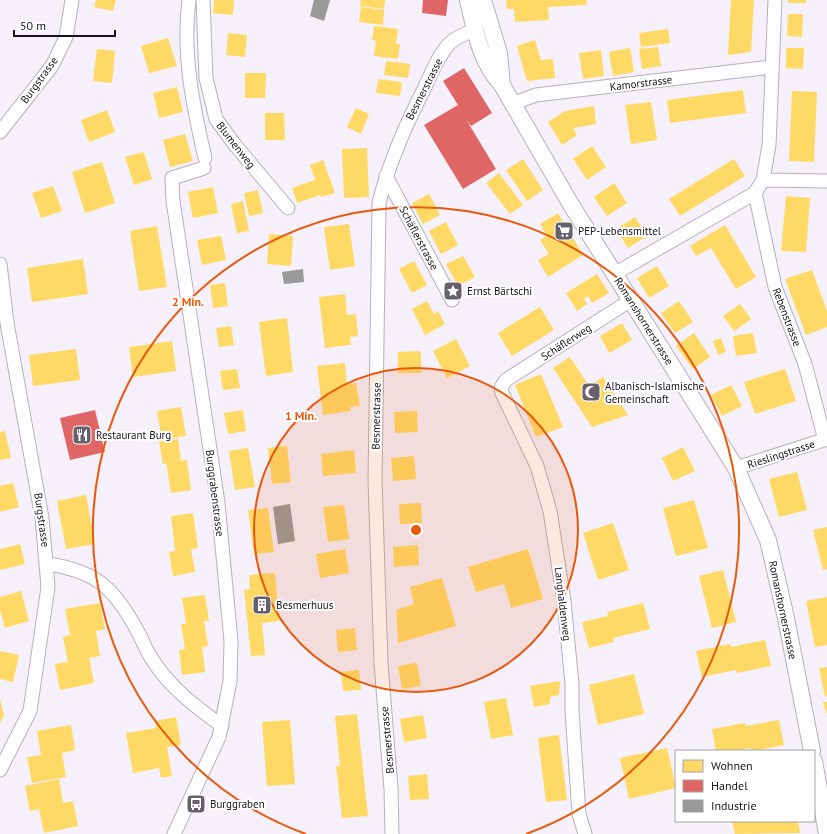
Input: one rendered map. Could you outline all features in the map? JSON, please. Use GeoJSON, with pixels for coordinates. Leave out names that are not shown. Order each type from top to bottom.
{"type":"FeatureCollection","features":[{"type":"Feature","properties":{"kind":"street","name":"Burgstrasse"},"geometry":{"type":"LineString","coordinates":[[0,132],[52,66],[66,37],[72,0]]}},
{"type":"Feature","properties":{"kind":"street","name":"Burggrabenstrasse"},"geometry":{"type":"LineString","coordinates":[[174,834],[219,737],[230,681],[229,626],[218,503],[173,201],[172,178],[205,163],[190,82],[186,24],[189,0]]}},
{"type":"Feature","properties":{"kind":"street","name":"Blumenweg"},"geometry":{"type":"LineString","coordinates":[[203,0],[206,78],[216,119],[235,146],[288,208]]}},
{"type":"Feature","properties":{"kind":"street","name":"Romanshornerstrasse"},"geometry":{"type":"LineString","coordinates":[[468,0],[484,59],[492,74],[502,85],[614,274],[736,468],[768,540],[786,618],[812,750]]}},
{"type":"Feature","properties":{"kind":"street","name":"Romanshornerstrasse"},"geometry":{"type":"LineString","coordinates":[[483,0],[499,53],[502,85]]}},
{"type":"Feature","properties":{"kind":"street"},"geometry":{"type":"LineString","coordinates":[[614,274],[755,193],[763,180],[769,145],[771,67],[775,0]]}},
{"type":"Feature","properties":{"kind":"street"},"geometry":{"type":"LineString","coordinates":[[475,30],[491,24]]}},
{"type":"Feature","properties":{"kind":"street","name":"Besmerstrasse"},"geometry":{"type":"LineString","coordinates":[[392,834],[392,789],[381,663],[375,480],[380,203],[386,176],[409,118],[438,60],[457,37],[475,30]]}},
{"type":"Feature","properties":{"kind":"street","name":"Kamorstrasse"},"geometry":{"type":"LineString","coordinates":[[512,104],[536,96],[771,67]]}},
{"type":"Feature","properties":{"kind":"street","name":"Schäflerstrasse"},"geometry":{"type":"LineString","coordinates":[[386,176],[452,300]]}},
{"type":"Feature","properties":{"kind":"street"},"geometry":{"type":"LineString","coordinates":[[763,180],[827,181]]}},
{"type":"Feature","properties":{"kind":"street","name":"Rebenstrasse"},"geometry":{"type":"LineString","coordinates":[[755,193],[775,287],[805,364],[826,440]]}},
{"type":"Feature","properties":{"kind":"street","name":"Burgstrasse"},"geometry":{"type":"LineString","coordinates":[[0,264],[7,323],[38,492],[48,564],[48,587],[30,711],[0,770]]}},
{"type":"Feature","properties":{"kind":"street","name":"Schäflerweg"},"geometry":{"type":"LineString","coordinates":[[502,384],[631,300]]}},
{"type":"Feature","properties":{"kind":"street","name":"Langhaldenweg"},"geometry":{"type":"LineString","coordinates":[[502,384],[502,393],[537,466],[550,511],[564,601],[572,684],[572,711],[579,814],[585,834]]}},
{"type":"Feature","properties":{"kind":"street","name":"Rieslingstrasse"},"geometry":{"type":"LineString","coordinates":[[736,468],[826,440]]}},
{"type":"Feature","properties":{"kind":"street"},"geometry":{"type":"LineString","coordinates":[[48,564],[66,566],[87,574],[106,586],[121,602],[152,659],[169,682],[187,700],[222,726]]}},
{"type":"Feature","properties":{"kind":"street"},"geometry":{"type":"LineString","coordinates":[[815,767],[827,834]]}},
{"type":"Feature","properties":{"kind":"building: Wohnen"},"geometry":{"type":"Polygon","coordinates":[[[96,0],[116,0],[113,11],[94,7],[96,0]]]}},
{"type":"Feature","properties":{"kind":"building: Wohnen"},"geometry":{"type":"Polygon","coordinates":[[[214,0],[234,0],[233,15],[213,13],[214,0]]]}},
{"type":"Feature","properties":{"kind":"building: Wohnen"},"geometry":{"type":"Polygon","coordinates":[[[361,0],[385,0],[384,9],[360,6],[361,0]]]}},
{"type":"Feature","properties":{"kind":"building: Wohnen"},"geometry":{"type":"Polygon","coordinates":[[[506,0],[586,0],[587,5],[548,7],[549,20],[515,22],[514,9],[507,9],[506,0]]]}},
{"type":"Feature","properties":{"kind":"building: Wohnen"},"geometry":{"type":"Polygon","coordinates":[[[731,0],[754,0],[751,52],[728,55],[731,0]]]}},
{"type":"Feature","properties":{"kind":"building: Wohnen"},"geometry":{"type":"Polygon","coordinates":[[[788,0],[806,0],[806,3],[788,3],[788,0]]]}},
{"type":"Feature","properties":{"kind":"building: Wohnen"},"geometry":{"type":"Polygon","coordinates":[[[361,7],[384,10],[383,25],[359,22],[361,7]]]}},
{"type":"Feature","properties":{"kind":"building: Wohnen"},"geometry":{"type":"Polygon","coordinates":[[[788,14],[803,14],[802,37],[787,36],[788,14]]]}},
{"type":"Feature","properties":{"kind":"building: Wohnen"},"geometry":{"type":"Polygon","coordinates":[[[374,26],[398,29],[396,44],[400,44],[398,59],[374,56],[376,41],[372,40],[374,26]]]}},
{"type":"Feature","properties":{"kind":"building: Wohnen"},"geometry":{"type":"Polygon","coordinates":[[[668,29],[670,43],[641,47],[639,33],[668,29]]]}},
{"type":"Feature","properties":{"kind":"building: Wohnen"},"geometry":{"type":"Polygon","coordinates":[[[228,33],[247,35],[245,57],[226,55],[228,33]]]}},
{"type":"Feature","properties":{"kind":"building: Wohnen"},"geometry":{"type":"Polygon","coordinates":[[[168,38],[177,66],[149,73],[141,46],[168,38]]]}},
{"type":"Feature","properties":{"kind":"building: Wohnen"},"geometry":{"type":"Polygon","coordinates":[[[535,40],[541,60],[553,59],[555,78],[527,81],[517,46],[535,40]]]}},
{"type":"Feature","properties":{"kind":"building: Wohnen"},"geometry":{"type":"Polygon","coordinates":[[[658,47],[661,66],[642,69],[639,49],[658,47]]]}},
{"type":"Feature","properties":{"kind":"building: Wohnen"},"geometry":{"type":"Polygon","coordinates":[[[630,48],[634,72],[613,76],[609,52],[630,48]]]}},
{"type":"Feature","properties":{"kind":"building: Wohnen"},"geometry":{"type":"Polygon","coordinates":[[[786,48],[804,48],[803,69],[786,68],[786,48]]]}},
{"type":"Feature","properties":{"kind":"building: Wohnen"},"geometry":{"type":"Polygon","coordinates":[[[97,49],[115,51],[112,83],[93,81],[97,49]]]}},
{"type":"Feature","properties":{"kind":"building: Wohnen"},"geometry":{"type":"Polygon","coordinates":[[[601,50],[604,76],[583,79],[579,53],[601,50]]]}},
{"type":"Feature","properties":{"kind":"building: Wohnen"},"geometry":{"type":"Polygon","coordinates":[[[386,61],[410,64],[408,78],[384,75],[386,61]]]}},
{"type":"Feature","properties":{"kind":"building: Wohnen"},"geometry":{"type":"Polygon","coordinates":[[[245,73],[266,73],[265,98],[245,98],[245,73]]]}},
{"type":"Feature","properties":{"kind":"building: Wohnen"},"geometry":{"type":"Polygon","coordinates":[[[378,79],[402,82],[400,96],[376,93],[378,79]]]}},
{"type":"Feature","properties":{"kind":"building: Wohnen"},"geometry":{"type":"Polygon","coordinates":[[[177,87],[183,112],[159,118],[153,93],[177,87]]]}},
{"type":"Feature","properties":{"kind":"building: Wohnen"},"geometry":{"type":"Polygon","coordinates":[[[743,90],[746,113],[670,123],[667,100],[743,90]]]}},
{"type":"Feature","properties":{"kind":"building: Wohnen"},"geometry":{"type":"Polygon","coordinates":[[[792,91],[817,92],[814,162],[789,161],[792,91]]]}},
{"type":"Feature","properties":{"kind":"building: Wohnen"},"geometry":{"type":"Polygon","coordinates":[[[651,102],[657,140],[631,144],[625,105],[651,102]]]}},
{"type":"Feature","properties":{"kind":"building: Wohnen"},"geometry":{"type":"Polygon","coordinates":[[[594,106],[596,124],[573,128],[577,135],[562,145],[548,122],[565,111],[594,106]]]}},
{"type":"Feature","properties":{"kind":"building: Wohnen"},"geometry":{"type":"Polygon","coordinates":[[[356,108],[369,114],[361,134],[347,127],[356,108]]]}},
{"type":"Feature","properties":{"kind":"building: Wohnen"},"geometry":{"type":"Polygon","coordinates":[[[107,110],[115,132],[89,142],[81,120],[107,110]]]}},
{"type":"Feature","properties":{"kind":"building: Wohnen"},"geometry":{"type":"Polygon","coordinates":[[[265,113],[284,113],[285,140],[265,140],[265,113]]]}},
{"type":"Feature","properties":{"kind":"building: Wohnen"},"geometry":{"type":"Polygon","coordinates":[[[185,134],[193,161],[170,167],[163,140],[185,134]]]}},
{"type":"Feature","properties":{"kind":"building: Wohnen"},"geometry":{"type":"Polygon","coordinates":[[[592,146],[606,167],[587,180],[573,159],[592,146]]]}},
{"type":"Feature","properties":{"kind":"building: Wohnen"},"geometry":{"type":"Polygon","coordinates":[[[367,148],[369,197],[344,198],[342,149],[367,148]]]}},
{"type":"Feature","properties":{"kind":"building: Wohnen"},"geometry":{"type":"Polygon","coordinates":[[[144,152],[152,179],[134,185],[125,157],[144,152]]]}},
{"type":"Feature","properties":{"kind":"building: Wohnen"},"geometry":{"type":"Polygon","coordinates":[[[523,159],[543,190],[527,201],[506,170],[523,159]]]}},
{"type":"Feature","properties":{"kind":"building: Wohnen"},"geometry":{"type":"Polygon","coordinates":[[[734,159],[745,176],[680,216],[669,199],[734,159]]]}},
{"type":"Feature","properties":{"kind":"building: Wohnen"},"geometry":{"type":"Polygon","coordinates":[[[323,160],[335,193],[321,197],[320,195],[297,203],[292,188],[315,180],[310,165],[323,160]]]}},
{"type":"Feature","properties":{"kind":"building: Wohnen"},"geometry":{"type":"Polygon","coordinates":[[[102,162],[115,203],[85,213],[72,172],[102,162]]]}},
{"type":"Feature","properties":{"kind":"building: Wohnen"},"geometry":{"type":"Polygon","coordinates":[[[499,173],[523,205],[510,214],[486,183],[499,173]]]}},
{"type":"Feature","properties":{"kind":"building: Wohnen"},"geometry":{"type":"Polygon","coordinates":[[[614,183],[627,203],[607,216],[594,197],[614,183]]]}},
{"type":"Feature","properties":{"kind":"building: Wohnen"},"geometry":{"type":"Polygon","coordinates":[[[53,186],[62,211],[41,218],[32,193],[53,186]]]}},
{"type":"Feature","properties":{"kind":"building: Wohnen"},"geometry":{"type":"Polygon","coordinates":[[[213,187],[218,213],[193,218],[188,192],[213,187]]]}},
{"type":"Feature","properties":{"kind":"building: Wohnen"},"geometry":{"type":"Polygon","coordinates":[[[258,190],[263,213],[249,216],[244,193],[258,190]]]}},
{"type":"Feature","properties":{"kind":"building: Wohnen"},"geometry":{"type":"Polygon","coordinates":[[[429,194],[440,215],[423,224],[412,203],[429,194]]]}},
{"type":"Feature","properties":{"kind":"building: Wohnen"},"geometry":{"type":"Polygon","coordinates":[[[786,196],[810,198],[806,252],[781,251],[786,196]]]}},
{"type":"Feature","properties":{"kind":"building: Wohnen"},"geometry":{"type":"Polygon","coordinates":[[[243,201],[249,231],[237,233],[231,204],[243,201]]]}},
{"type":"Feature","properties":{"kind":"building: Wohnen"},"geometry":{"type":"Polygon","coordinates":[[[558,213],[583,255],[548,277],[538,260],[549,254],[540,240],[547,236],[540,224],[558,213]]]}},
{"type":"Feature","properties":{"kind":"building: Wohnen"},"geometry":{"type":"Polygon","coordinates":[[[635,217],[647,236],[628,248],[616,229],[635,217]]]}},
{"type":"Feature","properties":{"kind":"building: Wohnen"},"geometry":{"type":"Polygon","coordinates":[[[446,222],[458,245],[441,254],[429,231],[446,222]]]}},
{"type":"Feature","properties":{"kind":"building: Wohnen"},"geometry":{"type":"Polygon","coordinates":[[[349,224],[355,266],[330,270],[324,227],[349,224]]]}},
{"type":"Feature","properties":{"kind":"building: Wohnen"},"geometry":{"type":"Polygon","coordinates":[[[725,225],[756,277],[736,289],[711,248],[696,256],[690,246],[725,225]]]}},
{"type":"Feature","properties":{"kind":"building: Wohnen"},"geometry":{"type":"Polygon","coordinates":[[[157,226],[167,287],[139,291],[130,231],[157,226]]]}},
{"type":"Feature","properties":{"kind":"building: Wohnen"},"geometry":{"type":"Polygon","coordinates":[[[269,234],[293,236],[291,266],[267,264],[269,234]]]}},
{"type":"Feature","properties":{"kind":"building: Wohnen"},"geometry":{"type":"Polygon","coordinates":[[[221,236],[226,260],[202,265],[197,240],[221,236]]]}},
{"type":"Feature","properties":{"kind":"building: Wohnen"},"geometry":{"type":"Polygon","coordinates":[[[463,256],[475,277],[458,286],[446,264],[463,256]]]}},
{"type":"Feature","properties":{"kind":"building: Wohnen"},"geometry":{"type":"Polygon","coordinates":[[[83,259],[88,294],[32,302],[27,268],[83,259]]]}},
{"type":"Feature","properties":{"kind":"building: Wohnen"},"geometry":{"type":"Polygon","coordinates":[[[414,261],[427,285],[412,293],[399,269],[414,261]]]}},
{"type":"Feature","properties":{"kind":"building: Wohnen"},"geometry":{"type":"Polygon","coordinates":[[[657,266],[669,286],[649,298],[637,278],[657,266]]]}},
{"type":"Feature","properties":{"kind":"building: Wohnen"},"geometry":{"type":"Polygon","coordinates":[[[812,270],[827,311],[827,327],[806,335],[785,279],[812,270]]]}},
{"type":"Feature","properties":{"kind":"building: Wohnen"},"geometry":{"type":"Polygon","coordinates":[[[597,274],[609,293],[592,303],[588,296],[584,299],[587,304],[577,311],[566,293],[597,274]]]}},
{"type":"Feature","properties":{"kind":"building: Wohnen"},"geometry":{"type":"Polygon","coordinates":[[[225,283],[228,306],[213,308],[210,285],[225,283]]]}},
{"type":"Feature","properties":{"kind":"building: Wohnen"},"geometry":{"type":"Polygon","coordinates":[[[345,294],[347,315],[356,314],[358,336],[350,337],[351,345],[325,348],[319,297],[345,294]]]}},
{"type":"Feature","properties":{"kind":"building: Wohnen"},"geometry":{"type":"Polygon","coordinates":[[[427,301],[434,314],[438,311],[445,324],[425,335],[412,309],[427,301]]]}},
{"type":"Feature","properties":{"kind":"building: Wohnen"},"geometry":{"type":"Polygon","coordinates":[[[679,301],[693,322],[675,333],[661,313],[679,301]]]}},
{"type":"Feature","properties":{"kind":"building: Wohnen"},"geometry":{"type":"Polygon","coordinates":[[[740,304],[751,319],[734,331],[723,316],[740,304]]]}},
{"type":"Feature","properties":{"kind":"building: Wohnen"},"geometry":{"type":"Polygon","coordinates":[[[540,307],[554,330],[512,356],[498,333],[540,307]]]}},
{"type":"Feature","properties":{"kind":"building: Wohnen"},"geometry":{"type":"Polygon","coordinates":[[[287,318],[293,372],[266,376],[259,322],[287,318]]]}},
{"type":"Feature","properties":{"kind":"building: Wohnen"},"geometry":{"type":"Polygon","coordinates":[[[622,323],[632,340],[609,353],[600,336],[622,323]]]}},
{"type":"Feature","properties":{"kind":"building: Wohnen"},"geometry":{"type":"Polygon","coordinates":[[[231,326],[234,345],[219,347],[216,328],[231,326]]]}},
{"type":"Feature","properties":{"kind":"building: Wohnen"},"geometry":{"type":"Polygon","coordinates":[[[694,333],[710,357],[693,369],[676,346],[694,333]]]}},
{"type":"Feature","properties":{"kind":"building: Wohnen"},"geometry":{"type":"Polygon","coordinates":[[[753,333],[757,353],[736,356],[733,336],[753,333]]]}},
{"type":"Feature","properties":{"kind":"building: Wohnen"},"geometry":{"type":"Polygon","coordinates":[[[721,338],[726,352],[718,355],[713,341],[721,338]]]}},
{"type":"Feature","properties":{"kind":"building: Wohnen"},"geometry":{"type":"Polygon","coordinates":[[[456,339],[470,366],[447,378],[433,351],[456,339]]]}},
{"type":"Feature","properties":{"kind":"building: Wohnen"},"geometry":{"type":"Polygon","coordinates":[[[172,341],[176,371],[133,377],[129,347],[172,341]]]}},
{"type":"Feature","properties":{"kind":"building: Wohnen"},"geometry":{"type":"Polygon","coordinates":[[[76,349],[80,380],[33,386],[29,355],[76,349]]]}},
{"type":"Feature","properties":{"kind":"building: Wohnen"},"geometry":{"type":"Polygon","coordinates":[[[421,351],[421,373],[398,373],[398,352],[421,351]]]}},
{"type":"Feature","properties":{"kind":"building: Wohnen"},"geometry":{"type":"Polygon","coordinates":[[[570,357],[589,386],[603,377],[628,415],[592,427],[553,368],[570,357]]]}},
{"type":"Feature","properties":{"kind":"building: Wohnen"},"geometry":{"type":"Polygon","coordinates":[[[345,363],[347,384],[356,383],[360,406],[350,407],[351,411],[323,415],[317,366],[345,363]]]}},
{"type":"Feature","properties":{"kind":"building: Wohnen"},"geometry":{"type":"Polygon","coordinates":[[[237,369],[240,388],[223,390],[220,371],[237,369]]]}},
{"type":"Feature","properties":{"kind":"building: Wohnen"},"geometry":{"type":"Polygon","coordinates":[[[785,369],[796,401],[755,414],[744,382],[785,369]]]}},
{"type":"Feature","properties":{"kind":"building: Wohnen"},"geometry":{"type":"Polygon","coordinates":[[[541,374],[563,427],[536,437],[515,385],[541,374]]]}},
{"type":"Feature","properties":{"kind":"building: Wohnen"},"geometry":{"type":"Polygon","coordinates":[[[731,385],[742,406],[722,416],[711,395],[731,385]]]}},
{"type":"Feature","properties":{"kind":"building: Wohnen"},"geometry":{"type":"Polygon","coordinates":[[[181,407],[186,436],[162,440],[157,411],[181,407]]]}},
{"type":"Feature","properties":{"kind":"building: Wohnen"},"geometry":{"type":"Polygon","coordinates":[[[243,410],[246,431],[228,434],[224,413],[243,410]]]}},
{"type":"Feature","properties":{"kind":"building: Wohnen"},"geometry":{"type":"Polygon","coordinates":[[[417,411],[418,432],[395,433],[394,412],[417,411]]]}},
{"type":"Feature","properties":{"kind":"building: Wohnen"},"geometry":{"type":"Polygon","coordinates":[[[5,431],[11,458],[0,460],[0,432],[5,431]]]}},
{"type":"Feature","properties":{"kind":"building: Wohnen"},"geometry":{"type":"Polygon","coordinates":[[[178,439],[181,461],[187,460],[191,490],[171,493],[166,463],[163,464],[159,441],[178,439]]]}},
{"type":"Feature","properties":{"kind":"building: Wohnen"},"geometry":{"type":"Polygon","coordinates":[[[287,446],[291,482],[272,484],[268,448],[287,446]]]}},
{"type":"Feature","properties":{"kind":"building: Wohnen"},"geometry":{"type":"Polygon","coordinates":[[[683,447],[695,471],[673,481],[662,458],[683,447]]]}},
{"type":"Feature","properties":{"kind":"building: Wohnen"},"geometry":{"type":"Polygon","coordinates":[[[248,448],[255,487],[235,490],[229,451],[248,448]]]}},
{"type":"Feature","properties":{"kind":"building: Wohnen"},"geometry":{"type":"Polygon","coordinates":[[[354,450],[356,473],[323,476],[321,454],[354,450]]]}},
{"type":"Feature","properties":{"kind":"building: Wohnen"},"geometry":{"type":"Polygon","coordinates":[[[414,456],[416,479],[393,481],[391,458],[414,456]]]}},
{"type":"Feature","properties":{"kind":"building: Wohnen"},"geometry":{"type":"Polygon","coordinates":[[[797,472],[807,510],[779,517],[769,479],[797,472]]]}},
{"type":"Feature","properties":{"kind":"building: Wohnen"},"geometry":{"type":"Polygon","coordinates":[[[13,483],[19,507],[0,512],[0,486],[13,483]]]}},
{"type":"Feature","properties":{"kind":"building: Wohnen"},"geometry":{"type":"Polygon","coordinates":[[[86,495],[95,544],[66,549],[57,501],[86,495]]]}},
{"type":"Feature","properties":{"kind":"building: Wohnen"},"geometry":{"type":"Polygon","coordinates":[[[694,500],[708,548],[676,556],[663,508],[694,500]]]}},
{"type":"Feature","properties":{"kind":"building: Wohnen"},"geometry":{"type":"Polygon","coordinates":[[[421,503],[422,523],[400,524],[399,504],[421,503]]]}},
{"type":"Feature","properties":{"kind":"building: Wohnen"},"geometry":{"type":"Polygon","coordinates":[[[344,505],[349,539],[328,542],[323,507],[344,505]]]}},
{"type":"Feature","properties":{"kind":"building: Wohnen"},"geometry":{"type":"Polygon","coordinates":[[[268,508],[274,552],[254,554],[248,510],[268,508]]]}},
{"type":"Feature","properties":{"kind":"building: Wohnen"},"geometry":{"type":"Polygon","coordinates":[[[193,513],[198,548],[191,549],[195,572],[173,576],[169,552],[183,550],[175,551],[171,516],[193,513]]]}},
{"type":"Feature","properties":{"kind":"building: Wohnen"},"geometry":{"type":"Polygon","coordinates":[[[613,523],[629,570],[598,580],[583,533],[613,523]]]}},
{"type":"Feature","properties":{"kind":"building: Wohnen"},"geometry":{"type":"Polygon","coordinates":[[[827,527],[827,569],[823,570],[813,530],[827,527]]]}},
{"type":"Feature","properties":{"kind":"building: Wohnen"},"geometry":{"type":"Polygon","coordinates":[[[20,544],[25,564],[0,570],[0,549],[20,544]]]}},
{"type":"Feature","properties":{"kind":"building: Wohnen"},"geometry":{"type":"Polygon","coordinates":[[[418,545],[419,565],[394,567],[393,547],[418,545]]]}},
{"type":"Feature","properties":{"kind":"building: Wohnen"},"geometry":{"type":"Polygon","coordinates":[[[345,549],[349,573],[320,578],[316,554],[345,549]]]}},
{"type":"Feature","properties":{"kind":"building: Wohnen"},"geometry":{"type":"Polygon","coordinates":[[[528,549],[543,599],[511,608],[504,584],[476,592],[468,567],[528,549]]]}},
{"type":"Feature","properties":{"kind":"building: Wohnen"},"geometry":{"type":"Polygon","coordinates":[[[723,570],[736,622],[712,628],[699,576],[723,570]]]}},
{"type":"Feature","properties":{"kind":"building: Wohnen","name":"Besmerhuus"},"geometry":{"type":"Polygon","coordinates":[[[275,573],[279,621],[262,623],[265,655],[251,656],[244,590],[250,589],[249,575],[275,573]]]}},
{"type":"Feature","properties":{"kind":"building: Wohnen"},"geometry":{"type":"Polygon","coordinates":[[[442,578],[456,626],[398,643],[396,610],[414,604],[410,587],[442,578]]]}},
{"type":"Feature","properties":{"kind":"building: Wohnen"},"geometry":{"type":"Polygon","coordinates":[[[21,591],[29,621],[5,628],[0,610],[0,597],[21,591]]]}},
{"type":"Feature","properties":{"kind":"building: Wohnen"},"geometry":{"type":"Polygon","coordinates":[[[205,595],[209,621],[204,621],[208,646],[202,647],[205,672],[182,675],[179,650],[185,649],[181,624],[186,624],[182,598],[205,595]]]}},
{"type":"Feature","properties":{"kind":"building: Wohnen"},"geometry":{"type":"Polygon","coordinates":[[[827,597],[827,645],[815,647],[806,601],[827,597]]]}},
{"type":"Feature","properties":{"kind":"building: Wohnen"},"geometry":{"type":"Polygon","coordinates":[[[100,603],[105,629],[96,631],[100,656],[89,658],[94,683],[60,690],[55,664],[68,662],[63,637],[70,635],[65,609],[100,603]]]}},
{"type":"Feature","properties":{"kind":"building: Wohnen"},"geometry":{"type":"Polygon","coordinates":[[[643,603],[650,629],[613,638],[614,642],[589,648],[582,622],[608,616],[607,612],[643,603]]]}},
{"type":"Feature","properties":{"kind":"building: Wohnen"},"geometry":{"type":"Polygon","coordinates":[[[355,628],[357,650],[338,652],[336,630],[355,628]]]}},
{"type":"Feature","properties":{"kind":"building: Wohnen"},"geometry":{"type":"Polygon","coordinates":[[[765,640],[771,666],[737,673],[736,670],[702,677],[696,651],[730,644],[731,647],[765,640]]]}},
{"type":"Feature","properties":{"kind":"building: Wohnen"},"geometry":{"type":"Polygon","coordinates":[[[0,651],[19,655],[13,682],[0,679],[0,651]]]}},
{"type":"Feature","properties":{"kind":"building: Wohnen"},"geometry":{"type":"Polygon","coordinates":[[[417,663],[421,686],[402,689],[398,666],[417,663]]]}},
{"type":"Feature","properties":{"kind":"building: Wohnen"},"geometry":{"type":"Polygon","coordinates":[[[827,667],[827,696],[825,697],[819,668],[827,667]]]}},
{"type":"Feature","properties":{"kind":"building: Wohnen"},"geometry":{"type":"Polygon","coordinates":[[[359,670],[361,690],[343,691],[341,672],[359,670]]]}},
{"type":"Feature","properties":{"kind":"building: Wohnen"},"geometry":{"type":"Polygon","coordinates":[[[634,674],[644,714],[598,725],[589,685],[634,674]]]}},
{"type":"Feature","properties":{"kind":"building: Wohnen"},"geometry":{"type":"Polygon","coordinates":[[[560,681],[559,695],[550,697],[550,704],[534,707],[530,686],[560,681]]]}},
{"type":"Feature","properties":{"kind":"building: Wohnen"},"geometry":{"type":"Polygon","coordinates":[[[506,698],[513,735],[491,739],[484,702],[506,698]]]}},
{"type":"Feature","properties":{"kind":"building: Wohnen"},"geometry":{"type":"Polygon","coordinates":[[[0,700],[4,715],[0,723],[0,700]]]}},
{"type":"Feature","properties":{"kind":"building: Wohnen"},"geometry":{"type":"Polygon","coordinates":[[[823,702],[827,702],[827,713],[826,713],[823,702]]]}},
{"type":"Feature","properties":{"kind":"building: Wohnen"},"geometry":{"type":"Polygon","coordinates":[[[357,714],[368,816],[342,818],[336,766],[340,766],[335,716],[357,714]]]}},
{"type":"Feature","properties":{"kind":"building: Wohnen"},"geometry":{"type":"Polygon","coordinates":[[[423,715],[427,738],[404,742],[400,719],[423,715]]]}},
{"type":"Feature","properties":{"kind":"building: Wohnen"},"geometry":{"type":"Polygon","coordinates":[[[176,717],[181,745],[167,747],[172,776],[161,778],[159,768],[133,773],[126,733],[156,728],[155,721],[176,717]]]}},
{"type":"Feature","properties":{"kind":"building: Wohnen"},"geometry":{"type":"Polygon","coordinates":[[[290,720],[295,784],[267,786],[262,722],[290,720]]]}},
{"type":"Feature","properties":{"kind":"building: Wohnen"},"geometry":{"type":"Polygon","coordinates":[[[779,720],[784,745],[758,750],[752,750],[750,748],[739,750],[716,750],[712,729],[745,723],[746,726],[779,720]]]}},
{"type":"Feature","properties":{"kind":"building: Wohnen"},"geometry":{"type":"Polygon","coordinates":[[[71,725],[75,750],[62,753],[66,777],[32,783],[27,757],[41,755],[37,731],[71,725]]]}},
{"type":"Feature","properties":{"kind":"building: Wohnen"},"geometry":{"type":"Polygon","coordinates":[[[559,735],[567,800],[546,802],[538,738],[559,735]]]}},
{"type":"Feature","properties":{"kind":"building: Wohnen"},"geometry":{"type":"Polygon","coordinates":[[[667,748],[675,788],[629,799],[620,758],[667,748]]]}},
{"type":"Feature","properties":{"kind":"building: Wohnen"},"geometry":{"type":"Polygon","coordinates":[[[427,774],[429,799],[410,800],[408,776],[427,774]]]}},
{"type":"Feature","properties":{"kind":"building: Wohnen"},"geometry":{"type":"Polygon","coordinates":[[[59,779],[63,803],[73,801],[78,826],[44,833],[39,809],[30,811],[25,786],[59,779]]]}},
{"type":"Feature","properties":{"kind":"building: Wohnen"},"geometry":{"type":"Polygon","coordinates":[[[732,822],[798,822],[800,833],[735,834],[732,822]]]}},
{"type":"Feature","properties":{"kind":"building: Handel"},"geometry":{"type":"Polygon","coordinates":[[[423,0],[448,0],[446,16],[422,13],[423,0]]]}},
{"type":"Feature","properties":{"kind":"building: Handel"},"geometry":{"type":"Polygon","coordinates":[[[464,68],[492,113],[471,126],[467,121],[496,169],[463,189],[424,125],[458,105],[443,81],[464,68]]]}},
{"type":"Feature","properties":{"kind":"building: Handel","name":"Restaurant Burg"},"geometry":{"type":"Polygon","coordinates":[[[95,410],[105,452],[70,460],[60,418],[95,410]]]}},
{"type":"Feature","properties":{"kind":"building: Industrie"},"geometry":{"type":"Polygon","coordinates":[[[314,0],[330,0],[324,21],[310,16],[314,0]]]}},
{"type":"Feature","properties":{"kind":"building: Industrie"},"geometry":{"type":"Polygon","coordinates":[[[303,269],[304,282],[284,284],[282,272],[303,269]]]}},
{"type":"Feature","properties":{"kind":"building: Industrie"},"geometry":{"type":"Polygon","coordinates":[[[290,504],[295,541],[278,544],[273,507],[290,504]]]}},
{"type":"Feature","properties":{"kind":"place","name":"PEP-Lebensmittel"},"geometry":{"type":"Point","coordinates":[564,231]}},
{"type":"Feature","properties":{"kind":"place","name":"Ernst Bärtschi"},"geometry":{"type":"Point","coordinates":[453,291]}},
{"type":"Feature","properties":{"kind":"place","name":"Albanisch-Islamische Gemeinschaft"},"geometry":{"type":"Point","coordinates":[591,392]}},
{"type":"Feature","properties":{"kind":"place","name":"Restaurant Burg"},"geometry":{"type":"Point","coordinates":[82,435]}},
{"type":"Feature","properties":{"kind":"place","name":"Besmerhuus"},"geometry":{"type":"Point","coordinates":[262,605]}},
{"type":"Feature","properties":{"kind":"place","name":"Burggraben"},"geometry":{"type":"Point","coordinates":[196,804]}}]}
